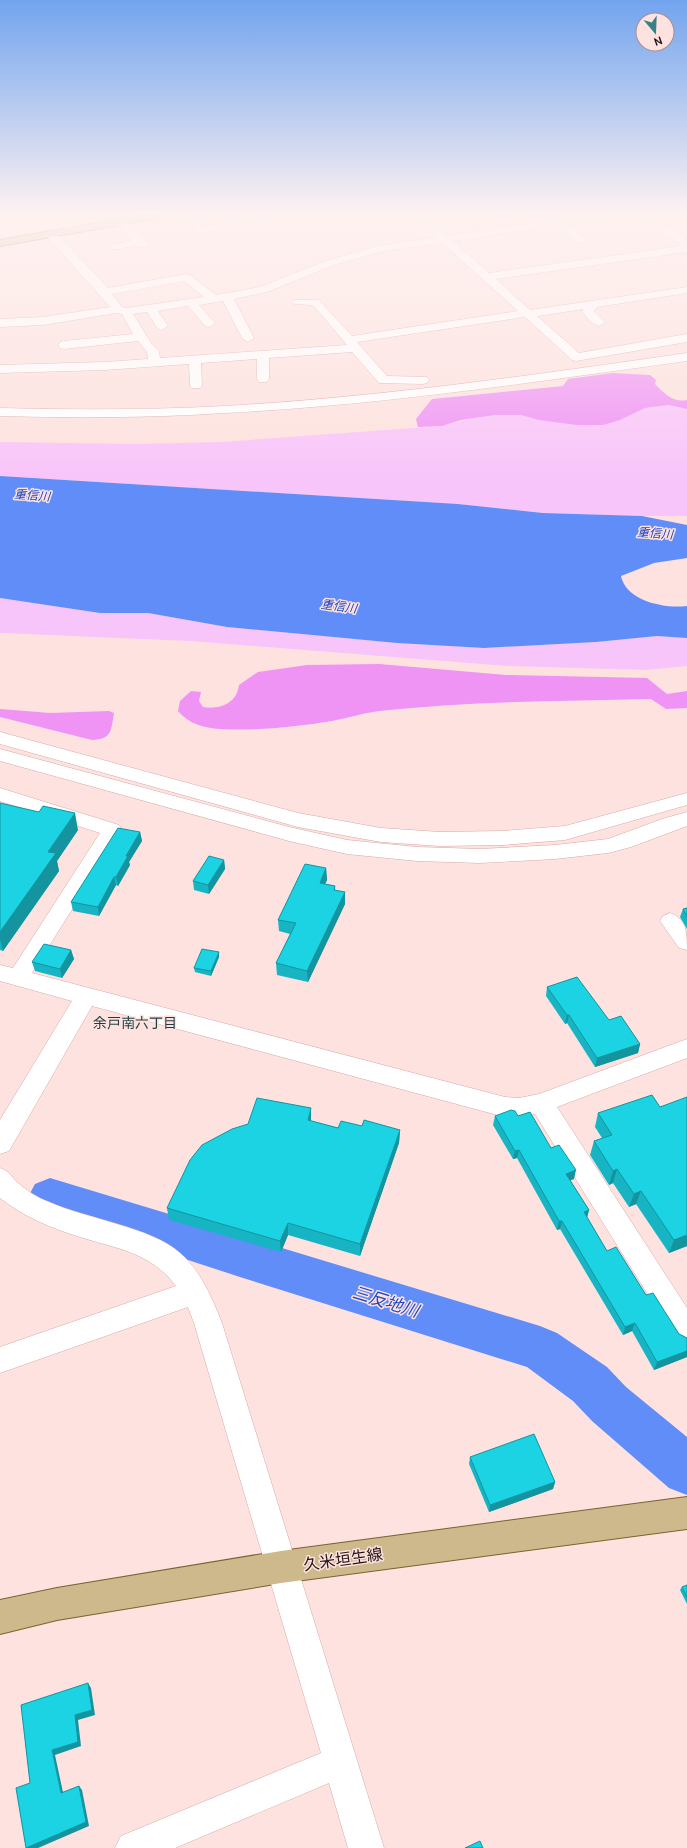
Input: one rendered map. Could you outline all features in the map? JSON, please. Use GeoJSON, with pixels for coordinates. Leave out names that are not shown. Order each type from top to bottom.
{"type":"FeatureCollection","features":[{"type":"Feature","properties":{"kind":"main road","name":"久米垣生線"},"geometry":{"type":"LineString","coordinates":[[0,1617],[57,1604],[281,1567],[687,1513]]}},
{"type":"Feature","properties":{"kind":"street"},"geometry":{"type":"LineString","coordinates":[[115,302],[122,310],[146,345],[154,351],[155,363]]}},
{"type":"Feature","properties":{"kind":"street"},"geometry":{"type":"LineString","coordinates":[[0,323],[43,321],[122,310],[151,309],[195,302]]}},
{"type":"Feature","properties":{"kind":"street"},"geometry":{"type":"LineString","coordinates":[[231,302],[248,338]]}},
{"type":"Feature","properties":{"kind":"street"},"geometry":{"type":"LineString","coordinates":[[315,302],[383,380],[502,378],[511,381]]}},
{"type":"Feature","properties":{"kind":"street"},"geometry":{"type":"LineString","coordinates":[[516,302],[576,357],[687,338]]}},
{"type":"Feature","properties":{"kind":"street"},"geometry":{"type":"LineString","coordinates":[[0,368],[105,366],[263,355],[353,344],[528,313],[600,302]]}},
{"type":"Feature","properties":{"kind":"street"},"geometry":{"type":"LineString","coordinates":[[191,303],[208,323]]}},
{"type":"Feature","properties":{"kind":"street"},"geometry":{"type":"LineString","coordinates":[[588,304],[591,307],[588,311],[599,322]]}},
{"type":"Feature","properties":{"kind":"street"},"geometry":{"type":"LineString","coordinates":[[151,309],[162,326]]}},
{"type":"Feature","properties":{"kind":"street"},"geometry":{"type":"LineString","coordinates":[[60,318],[64,345],[64,366]]}},
{"type":"Feature","properties":{"kind":"street"},"geometry":{"type":"LineString","coordinates":[[64,345],[141,336]]}},
{"type":"Feature","properties":{"kind":"street"},"geometry":{"type":"LineString","coordinates":[[578,372],[581,368],[687,342]]}},
{"type":"Feature","properties":{"kind":"street"},"geometry":{"type":"LineString","coordinates":[[263,355],[263,379]]}},
{"type":"Feature","properties":{"kind":"street"},"geometry":{"type":"LineString","coordinates":[[0,412],[93,413],[237,409],[382,397],[687,357]]}},
{"type":"Feature","properties":{"kind":"street"},"geometry":{"type":"LineString","coordinates":[[195,360],[196,385]]}},
{"type":"Feature","properties":{"kind":"street"},"geometry":{"type":"LineString","coordinates":[[0,738],[298,820],[381,835],[440,839],[565,834],[687,834]]}},
{"type":"Feature","properties":{"kind":"street"},"geometry":{"type":"LineString","coordinates":[[0,755],[289,834],[347,847],[417,854],[480,856],[555,852],[608,846],[624,842],[687,819]]}},
{"type":"Feature","properties":{"kind":"street"},"geometry":{"type":"LineString","coordinates":[[0,794],[112,830],[9,976],[504,1107],[519,1108],[541,1103],[687,1048]]}},
{"type":"Feature","properties":{"kind":"street"},"geometry":{"type":"LineString","coordinates":[[565,834],[687,800]]}},
{"type":"Feature","properties":{"kind":"street"},"geometry":{"type":"LineString","coordinates":[[670,921],[687,942]]}},
{"type":"Feature","properties":{"kind":"street"},"geometry":{"type":"LineString","coordinates":[[0,1144],[86,996]]}},
{"type":"Feature","properties":{"kind":"street"},"geometry":{"type":"LineString","coordinates":[[541,1103],[687,1332]]}},
{"type":"Feature","properties":{"kind":"street"},"geometry":{"type":"LineString","coordinates":[[0,1179],[4,1187],[13,1196],[28,1205],[44,1212],[146,1246],[163,1255],[178,1270],[194,1292],[208,1323],[366,1848]]}},
{"type":"Feature","properties":{"kind":"street"},"geometry":{"type":"LineString","coordinates":[[0,1360],[194,1292]]}},
{"type":"Feature","properties":{"kind":"street"},"geometry":{"type":"LineString","coordinates":[[133,1848],[340,1762]]}},
{"type":"Feature","properties":{"kind":"shaded area"},"geometry":{"type":"Polygon","coordinates":[[[613,373],[650,375],[656,380],[655,384],[673,399],[682,401],[687,400],[687,409],[668,405],[645,408],[620,420],[603,425],[577,425],[539,420],[521,415],[495,415],[461,420],[442,426],[418,427],[416,419],[432,399],[563,386],[568,379],[613,373]]]}},
{"type":"Feature","properties":{"kind":"shaded area"},"geometry":{"type":"Polygon","coordinates":[[[668,405],[687,409],[687,516],[543,513],[458,504],[0,476],[0,442],[135,444],[221,442],[442,426],[501,414],[521,415],[552,421],[576,420],[633,412],[645,408],[668,405]]]}},
{"type":"Feature","properties":{"kind":"shaded area"},"geometry":{"type":"Polygon","coordinates":[[[0,598],[100,613],[148,613],[227,627],[397,643],[484,648],[596,642],[657,636],[687,638],[687,666],[646,670],[507,666],[190,641],[0,633],[0,598]]]}},
{"type":"Feature","properties":{"kind":"shaded area"},"geometry":{"type":"Polygon","coordinates":[[[379,664],[506,675],[647,678],[667,694],[687,691],[687,708],[666,709],[651,699],[481,703],[379,711],[332,721],[290,727],[248,729],[208,728],[192,722],[178,711],[180,701],[191,691],[201,692],[199,701],[203,707],[209,708],[227,704],[235,696],[239,685],[258,672],[307,665],[379,664]]]}},
{"type":"Feature","properties":{"kind":"shaded area"},"geometry":{"type":"Polygon","coordinates":[[[0,709],[50,713],[109,711],[114,713],[111,729],[107,736],[92,740],[0,717],[0,709]]]}},
{"type":"Feature","properties":{"kind":"water","name":"重信川"},"geometry":{"type":"Polygon","coordinates":[[[0,476],[458,504],[543,513],[642,516],[687,525],[687,558],[654,563],[621,576],[624,585],[630,592],[648,602],[668,606],[687,606],[687,638],[657,636],[596,642],[484,648],[397,643],[227,627],[148,613],[100,613],[0,598],[0,476]]]}},
{"type":"Feature","properties":{"kind":"building"},"geometry":{"type":"Polygon","coordinates":[[[0,803],[39,812],[43,806],[75,813],[48,852],[56,853],[0,932],[0,803]]]}},
{"type":"Feature","properties":{"kind":"building"},"geometry":{"type":"Polygon","coordinates":[[[118,828],[140,832],[126,856],[128,856],[116,877],[114,877],[98,907],[71,902],[118,828]]]}},
{"type":"Feature","properties":{"kind":"building"},"geometry":{"type":"Polygon","coordinates":[[[209,856],[224,860],[208,885],[193,881],[209,856]]]}},
{"type":"Feature","properties":{"kind":"building"},"geometry":{"type":"Polygon","coordinates":[[[305,864],[326,868],[320,883],[335,886],[334,890],[345,892],[307,971],[276,963],[296,923],[278,920],[305,864]]]}},
{"type":"Feature","properties":{"kind":"building"},"geometry":{"type":"Polygon","coordinates":[[[687,908],[687,917],[683,909],[687,908]]]}},
{"type":"Feature","properties":{"kind":"building"},"geometry":{"type":"Polygon","coordinates":[[[44,944],[71,950],[60,969],[32,962],[44,944]]]}},
{"type":"Feature","properties":{"kind":"building"},"geometry":{"type":"Polygon","coordinates":[[[202,949],[219,952],[211,971],[194,968],[202,949]]]}},
{"type":"Feature","properties":{"kind":"building"},"geometry":{"type":"Polygon","coordinates":[[[577,977],[609,1020],[621,1016],[640,1044],[597,1058],[569,1015],[567,1015],[547,987],[577,977]]]}},
{"type":"Feature","properties":{"kind":"building"},"geometry":{"type":"Polygon","coordinates":[[[652,1095],[660,1107],[687,1097],[687,1235],[674,1240],[641,1191],[634,1194],[617,1169],[613,1171],[594,1141],[612,1135],[598,1113],[652,1095]]]}},
{"type":"Feature","properties":{"kind":"building"},"geometry":{"type":"Polygon","coordinates":[[[257,1098],[311,1108],[308,1120],[338,1128],[341,1121],[362,1126],[364,1120],[400,1130],[360,1244],[288,1223],[280,1241],[167,1208],[190,1160],[202,1145],[232,1129],[248,1124],[257,1098]]]}},
{"type":"Feature","properties":{"kind":"building"},"geometry":{"type":"Polygon","coordinates":[[[511,1110],[515,1111],[518,1116],[530,1112],[551,1148],[559,1145],[576,1170],[566,1174],[589,1210],[584,1212],[607,1251],[616,1247],[646,1295],[653,1293],[679,1334],[687,1338],[687,1351],[657,1362],[635,1323],[625,1327],[562,1221],[559,1221],[519,1150],[515,1151],[495,1116],[511,1110]]]}},
{"type":"Feature","properties":{"kind":"building"},"geometry":{"type":"Polygon","coordinates":[[[534,1434],[555,1482],[490,1505],[470,1457],[534,1434]]]}},
{"type":"Feature","properties":{"kind":"building"},"geometry":{"type":"Polygon","coordinates":[[[687,1585],[687,1597],[682,1587],[687,1585]]]}},
{"type":"Feature","properties":{"kind":"building"},"geometry":{"type":"Polygon","coordinates":[[[88,1683],[92,1710],[75,1715],[78,1742],[52,1750],[61,1793],[79,1786],[86,1822],[26,1848],[16,1788],[30,1783],[21,1705],[88,1683]]]}},
{"type":"Feature","properties":{"kind":"building"},"geometry":{"type":"Polygon","coordinates":[[[480,1841],[483,1848],[465,1848],[480,1841]]]}},
{"type":"Feature","properties":{"kind":"waterway","name":"三反地川"},"geometry":{"type":"LineString","coordinates":[[50,1197],[540,1349],[590,1384],[609,1404],[687,1470]]}},
{"type":"Feature","properties":{"kind":"district","name":"余戸南六丁目"},"geometry":{"type":"Point","coordinates":[135,1023]}}]}
